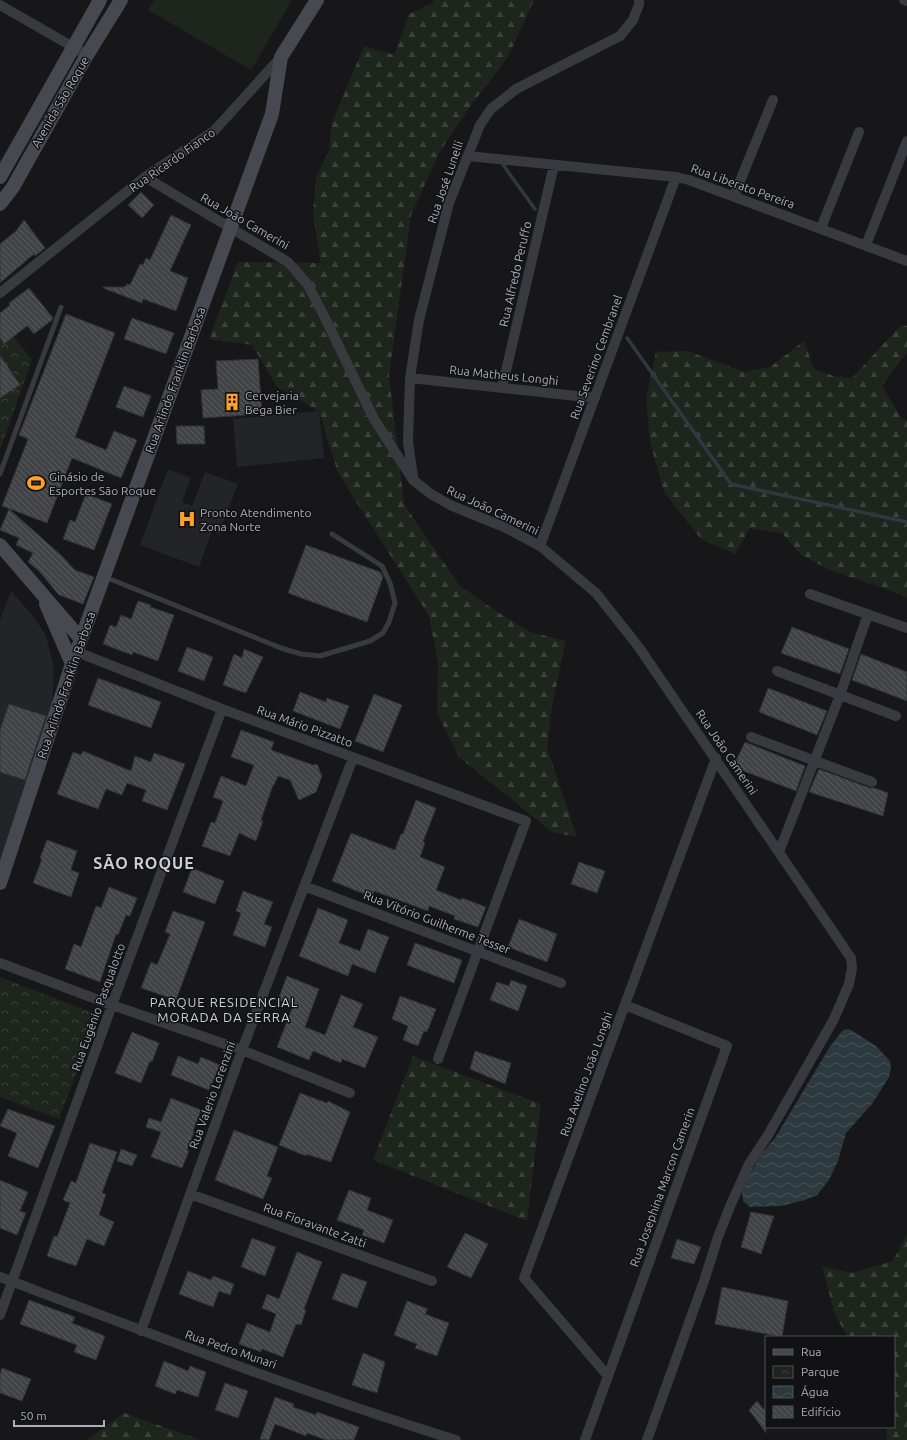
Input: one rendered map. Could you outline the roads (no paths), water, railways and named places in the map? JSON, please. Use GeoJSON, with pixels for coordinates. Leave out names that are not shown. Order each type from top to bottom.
{"type":"FeatureCollection","features":[{"type":"Feature","properties":{"kind":"street","name":"Avenida São Roque"},"geometry":{"type":"LineString","coordinates":[[0,178],[72,47],[100,0]]}},
{"type":"Feature","properties":{"kind":"street","name":"Avenida São Roque"},"geometry":{"type":"LineString","coordinates":[[0,204],[13,186],[87,55],[121,0]]}},
{"type":"Feature","properties":{"kind":"street","name":"Rua Ricardo Fianco"},"geometry":{"type":"LineString","coordinates":[[0,293],[145,177],[214,132],[281,57],[317,0]]}},
{"type":"Feature","properties":{"kind":"street","name":"Rua José Lunelli"},"geometry":{"type":"LineString","coordinates":[[414,480],[408,442],[410,378],[419,320],[449,203],[480,125],[491,109],[516,89],[620,36],[633,20],[639,0]]}},
{"type":"Feature","properties":{"kind":"street"},"geometry":{"type":"LineString","coordinates":[[0,5],[87,55]]}},
{"type":"Feature","properties":{"kind":"street","name":"Rua Arlindo Franklin Barbosa"},"geometry":{"type":"LineString","coordinates":[[0,883],[103,576],[272,114],[281,57]]}},
{"type":"Feature","properties":{"kind":"street"},"geometry":{"type":"LineString","coordinates":[[734,196],[773,100]]}},
{"type":"Feature","properties":{"kind":"street"},"geometry":{"type":"LineString","coordinates":[[821,228],[860,132]]}},
{"type":"Feature","properties":{"kind":"street"},"geometry":{"type":"LineString","coordinates":[[866,245],[907,142]]}},
{"type":"Feature","properties":{"kind":"street","name":"Rua Liberato Pereira"},"geometry":{"type":"LineString","coordinates":[[468,156],[676,177],[689,180],[907,261]]}},
{"type":"Feature","properties":{"kind":"street","name":"Rua Alfredo Peruffo"},"geometry":{"type":"LineString","coordinates":[[502,388],[554,165]]}},
{"type":"Feature","properties":{"kind":"street","name":"Rua João Camerini"},"geometry":{"type":"LineString","coordinates":[[145,177],[288,262],[308,285],[374,419],[414,480],[431,494],[450,505],[504,527],[540,546],[596,593],[638,646],[716,758],[851,958],[852,968],[849,984],[834,1019],[768,1135],[749,1164],[731,1204],[647,1440]]}},
{"type":"Feature","properties":{"kind":"street","name":"Rua Severino Cembranel"},"geometry":{"type":"LineString","coordinates":[[540,546],[676,177]]}},
{"type":"Feature","properties":{"kind":"street"},"geometry":{"type":"LineString","coordinates":[[0,178],[13,186]]}},
{"type":"Feature","properties":{"kind":"street","name":"Rua Matheus Longhi"},"geometry":{"type":"LineString","coordinates":[[410,378],[595,398]]}},
{"type":"Feature","properties":{"kind":"street"},"geometry":{"type":"LineString","coordinates":[[0,546],[66,620],[77,652]]}},
{"type":"Feature","properties":{"kind":"street"},"geometry":{"type":"LineString","coordinates":[[42,594],[77,652]]}},
{"type":"Feature","properties":{"kind":"street"},"geometry":{"type":"LineString","coordinates":[[810,594],[907,628]]}},
{"type":"Feature","properties":{"kind":"street"},"geometry":{"type":"LineString","coordinates":[[779,852],[840,695],[868,614]]}},
{"type":"Feature","properties":{"kind":"street","name":"Rua Mário Pizzatto"},"geometry":{"type":"LineString","coordinates":[[77,652],[222,709],[526,821],[478,952]]}},
{"type":"Feature","properties":{"kind":"street"},"geometry":{"type":"LineString","coordinates":[[777,672],[896,716]]}},
{"type":"Feature","properties":{"kind":"street","name":"Rua Eugênio Pasqualotto"},"geometry":{"type":"LineString","coordinates":[[0,1315],[112,1004],[222,709]]}},
{"type":"Feature","properties":{"kind":"street"},"geometry":{"type":"LineString","coordinates":[[751,737],[814,762],[872,782]]}},
{"type":"Feature","properties":{"kind":"street","name":"Rua Valerio Lorenzini"},"geometry":{"type":"LineString","coordinates":[[141,1331],[242,1050],[353,758]]}},
{"type":"Feature","properties":{"kind":"street","name":"Rua Avelino João Longhi"},"geometry":{"type":"LineString","coordinates":[[608,1376],[524,1278],[716,758]]}},
{"type":"Feature","properties":{"kind":"street","name":"Rua Vitório Guilherme Tesser"},"geometry":{"type":"LineString","coordinates":[[304,886],[561,983]]}},
{"type":"Feature","properties":{"kind":"street"},"geometry":{"type":"LineString","coordinates":[[438,1059],[478,952]]}},
{"type":"Feature","properties":{"kind":"street"},"geometry":{"type":"LineString","coordinates":[[0,963],[242,1050],[350,1093]]}},
{"type":"Feature","properties":{"kind":"street","name":"Rua Josephina Marcon Camerin"},"geometry":{"type":"LineString","coordinates":[[585,1440],[727,1046],[625,1005]]}},
{"type":"Feature","properties":{"kind":"street","name":"Rua Fioravante Zatti"},"geometry":{"type":"LineString","coordinates":[[190,1194],[432,1281]]}},
{"type":"Feature","properties":{"kind":"street","name":"Rua Pedro Munari"},"geometry":{"type":"LineString","coordinates":[[0,1277],[141,1331],[405,1424],[456,1440]]}},
{"type":"Feature","properties":{"kind":"lane"},"geometry":{"type":"LineString","coordinates":[[0,474],[61,307]]}},
{"type":"Feature","properties":{"kind":"lane"},"geometry":{"type":"LineString","coordinates":[[103,576],[281,648],[301,654],[320,656],[370,642],[383,633],[389,622],[395,603],[390,583],[382,566],[332,534]]}},
{"type":"Feature","properties":{"kind":"water"},"geometry":{"type":"Polygon","coordinates":[[[846,1029],[851,1030],[876,1046],[890,1061],[891,1069],[889,1077],[872,1104],[846,1133],[838,1161],[829,1180],[817,1195],[805,1200],[781,1206],[750,1207],[743,1201],[742,1192],[748,1177],[762,1153],[775,1138],[829,1048],[842,1031],[846,1029]]]}},
{"type":"Feature","properties":{"kind":"waterway"},"geometry":{"type":"LineString","coordinates":[[501,162],[535,209]]}},
{"type":"Feature","properties":{"kind":"waterway"},"geometry":{"type":"LineString","coordinates":[[627,338],[731,484],[907,522]]}},
{"type":"Feature","properties":{"kind":"place","name":"Cervejaria Bega Bier"},"geometry":{"type":"Point","coordinates":[232,402]}},
{"type":"Feature","properties":{"kind":"place","name":"Ginásio de Esportes São Roque"},"geometry":{"type":"Point","coordinates":[36,483]}},
{"type":"Feature","properties":{"kind":"place","name":"Pronto Atendimento Zona Norte"},"geometry":{"type":"Point","coordinates":[187,519]}},
{"type":"Feature","properties":{"kind":"district","name":"SÃO ROQUE"},"geometry":{"type":"Point","coordinates":[144,863]}},
{"type":"Feature","properties":{"kind":"district","name":"PARQUE RESIDENCIAL MORADA DA SERRA"},"geometry":{"type":"Point","coordinates":[224,1010]}}]}
